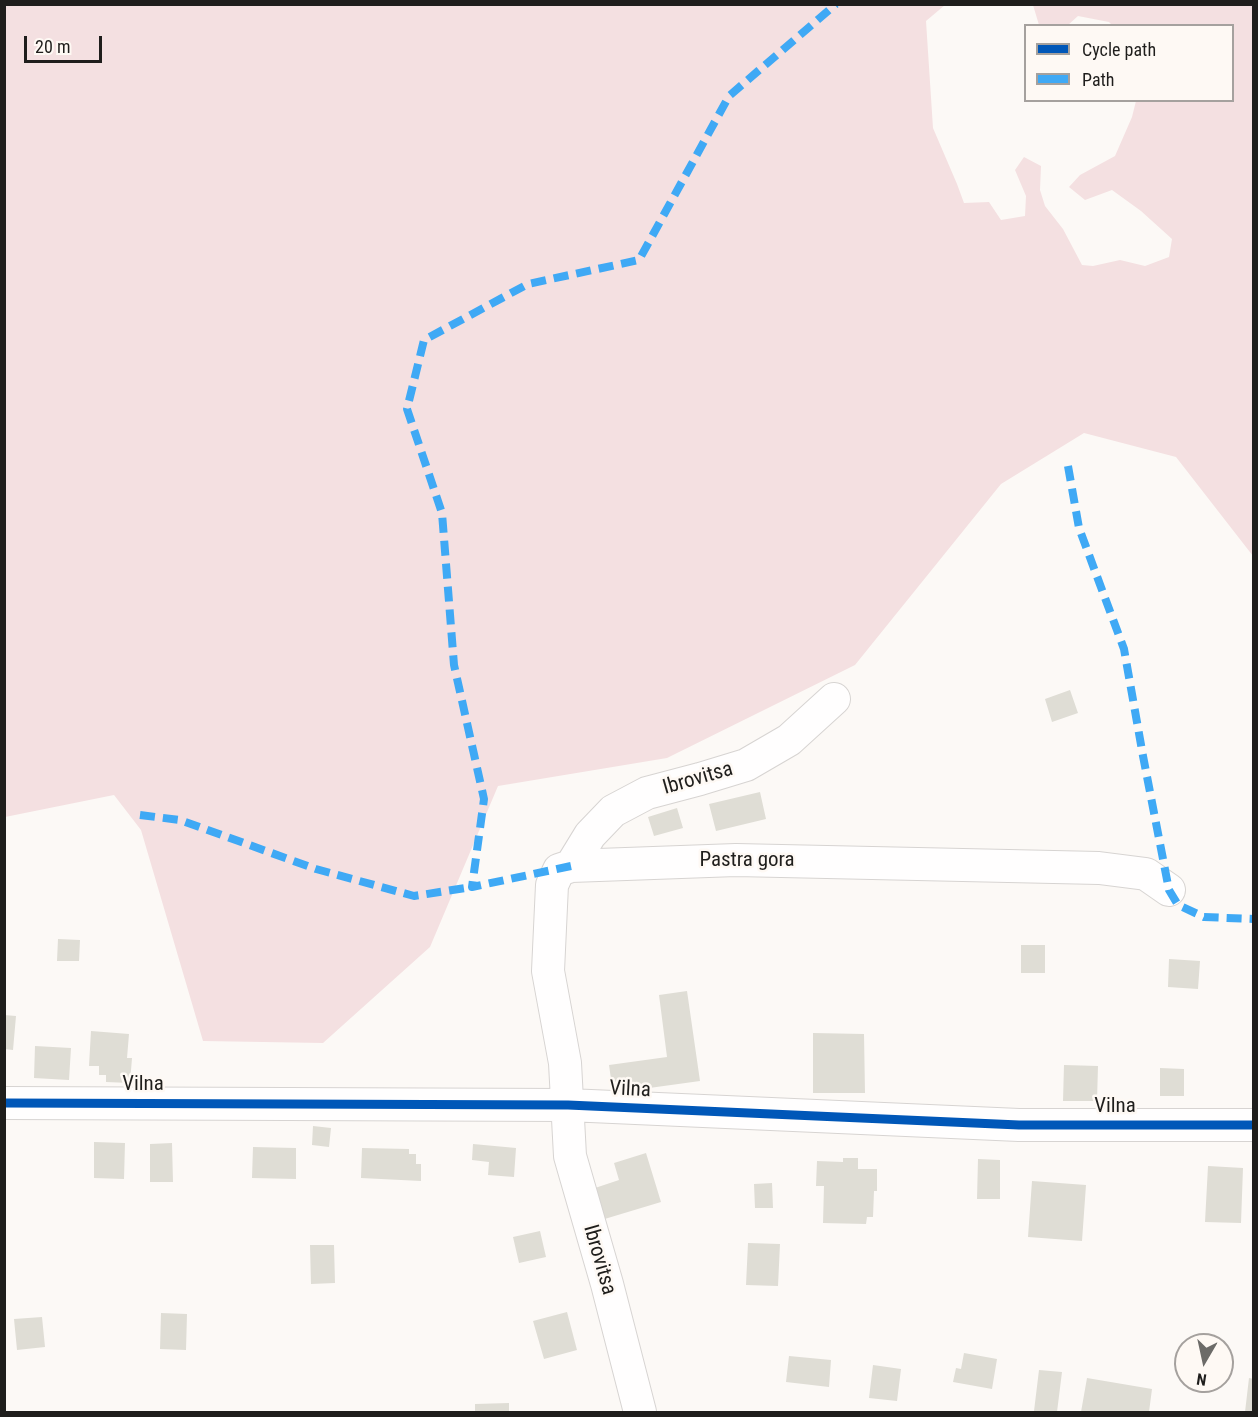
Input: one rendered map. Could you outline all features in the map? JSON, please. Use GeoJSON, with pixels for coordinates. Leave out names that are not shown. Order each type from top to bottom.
{"type":"FeatureCollection","features":[{"type":"Feature","properties":{"kind":"street","name":"Ibrovitsa"},"geometry":{"type":"LineString","coordinates":[[571,866],[590,835],[613,811],[647,794],[746,765],[789,740],[834,699]]}},
{"type":"Feature","properties":{"kind":"street","name":"Pastra gora"},"geometry":{"type":"LineString","coordinates":[[571,866],[736,860],[1099,868],[1146,874],[1169,890]]}},
{"type":"Feature","properties":{"kind":"street"},"geometry":{"type":"LineString","coordinates":[[568,1105],[565,1063],[548,970],[552,885],[559,870],[571,866]]}},
{"type":"Feature","properties":{"kind":"street","name":"Vilna"},"geometry":{"type":"LineString","coordinates":[[4,1103],[568,1105],[1019,1125],[1254,1125]]}},
{"type":"Feature","properties":{"kind":"street","name":"Ibrovitsa"},"geometry":{"type":"LineString","coordinates":[[568,1105],[570,1156],[607,1284],[640,1413]]}},
{"type":"Feature","properties":{"kind":"shaded area"},"geometry":{"type":"Polygon","coordinates":[[[5,4],[945,5],[926,21],[933,128],[964,203],[989,202],[1001,220],[1025,216],[1026,196],[1015,170],[1024,157],[1041,166],[1040,190],[1045,206],[1063,229],[1082,265],[1093,266],[1120,260],[1145,266],[1169,257],[1172,239],[1141,211],[1112,190],[1085,200],[1069,187],[1080,175],[1115,156],[1132,117],[1136,102],[1234,102],[1234,24],[1111,24],[1078,16],[1069,24],[1039,24],[1033,5],[1253,5],[1253,556],[1176,457],[1084,433],[1001,484],[855,665],[667,758],[498,786],[430,947],[323,1043],[203,1041],[141,830],[114,795],[5,817],[5,4]]]}},
{"type":"Feature","properties":{"kind":"building"},"geometry":{"type":"Polygon","coordinates":[[[1070,690],[1078,713],[1052,722],[1045,699],[1070,690]]]}},
{"type":"Feature","properties":{"kind":"building"},"geometry":{"type":"Polygon","coordinates":[[[760,792],[766,819],[716,831],[709,804],[760,792]]]}},
{"type":"Feature","properties":{"kind":"building"},"geometry":{"type":"Polygon","coordinates":[[[677,808],[683,828],[654,836],[648,817],[677,808]]]}},
{"type":"Feature","properties":{"kind":"building"},"geometry":{"type":"Polygon","coordinates":[[[58,939],[80,940],[79,961],[57,961],[58,939]]]}},
{"type":"Feature","properties":{"kind":"building"},"geometry":{"type":"Polygon","coordinates":[[[1021,945],[1045,945],[1045,973],[1021,973],[1021,945]]]}},
{"type":"Feature","properties":{"kind":"building"},"geometry":{"type":"Polygon","coordinates":[[[1169,959],[1200,961],[1198,989],[1168,987],[1169,959]]]}},
{"type":"Feature","properties":{"kind":"building"},"geometry":{"type":"Polygon","coordinates":[[[687,991],[700,1081],[613,1093],[609,1065],[667,1057],[659,995],[687,991]]]}},
{"type":"Feature","properties":{"kind":"building"},"geometry":{"type":"Polygon","coordinates":[[[4,1015],[16,1016],[13,1050],[4,1049],[4,1015]]]}},
{"type":"Feature","properties":{"kind":"building"},"geometry":{"type":"Polygon","coordinates":[[[91,1031],[129,1034],[127,1058],[132,1058],[130,1083],[106,1082],[106,1075],[99,1075],[99,1066],[89,1066],[91,1031]]]}},
{"type":"Feature","properties":{"kind":"building"},"geometry":{"type":"Polygon","coordinates":[[[813,1033],[864,1034],[865,1093],[813,1093],[813,1033]]]}},
{"type":"Feature","properties":{"kind":"building"},"geometry":{"type":"Polygon","coordinates":[[[35,1046],[71,1048],[69,1080],[34,1078],[35,1046]]]}},
{"type":"Feature","properties":{"kind":"building"},"geometry":{"type":"Polygon","coordinates":[[[1064,1065],[1098,1066],[1097,1101],[1063,1101],[1064,1065]]]}},
{"type":"Feature","properties":{"kind":"building"},"geometry":{"type":"Polygon","coordinates":[[[1160,1068],[1184,1069],[1184,1096],[1160,1096],[1160,1068]]]}},
{"type":"Feature","properties":{"kind":"building"},"geometry":{"type":"Polygon","coordinates":[[[313,1126],[331,1128],[329,1147],[312,1145],[313,1126]]]}},
{"type":"Feature","properties":{"kind":"building"},"geometry":{"type":"Polygon","coordinates":[[[94,1142],[125,1143],[124,1179],[94,1178],[94,1142]]]}},
{"type":"Feature","properties":{"kind":"building"},"geometry":{"type":"Polygon","coordinates":[[[172,1143],[173,1182],[150,1182],[150,1144],[172,1143]]]}},
{"type":"Feature","properties":{"kind":"building"},"geometry":{"type":"Polygon","coordinates":[[[473,1144],[516,1148],[514,1177],[488,1175],[489,1162],[472,1160],[473,1144]]]}},
{"type":"Feature","properties":{"kind":"building"},"geometry":{"type":"Polygon","coordinates":[[[253,1147],[296,1148],[296,1179],[252,1178],[253,1147]]]}},
{"type":"Feature","properties":{"kind":"building"},"geometry":{"type":"Polygon","coordinates":[[[362,1148],[409,1149],[409,1154],[416,1154],[416,1164],[421,1164],[421,1181],[361,1178],[362,1148]]]}},
{"type":"Feature","properties":{"kind":"building"},"geometry":{"type":"Polygon","coordinates":[[[646,1153],[661,1202],[598,1221],[589,1190],[619,1180],[614,1163],[646,1153]]]}},
{"type":"Feature","properties":{"kind":"building"},"geometry":{"type":"Polygon","coordinates":[[[843,1158],[858,1158],[858,1169],[877,1169],[877,1191],[874,1191],[873,1217],[867,1217],[866,1224],[823,1223],[824,1186],[816,1186],[817,1161],[843,1162],[843,1158]]]}},
{"type":"Feature","properties":{"kind":"building"},"geometry":{"type":"Polygon","coordinates":[[[978,1159],[1000,1160],[1000,1199],[977,1199],[978,1159]]]}},
{"type":"Feature","properties":{"kind":"building"},"geometry":{"type":"Polygon","coordinates":[[[1208,1166],[1243,1168],[1241,1223],[1205,1222],[1208,1166]]]}},
{"type":"Feature","properties":{"kind":"building"},"geometry":{"type":"Polygon","coordinates":[[[1032,1181],[1086,1185],[1082,1241],[1028,1237],[1032,1181]]]}},
{"type":"Feature","properties":{"kind":"building"},"geometry":{"type":"Polygon","coordinates":[[[772,1183],[773,1208],[755,1208],[754,1184],[772,1183]]]}},
{"type":"Feature","properties":{"kind":"building"},"geometry":{"type":"Polygon","coordinates":[[[540,1231],[546,1257],[519,1263],[513,1237],[540,1231]]]}},
{"type":"Feature","properties":{"kind":"building"},"geometry":{"type":"Polygon","coordinates":[[[748,1243],[780,1244],[778,1286],[746,1285],[748,1243]]]}},
{"type":"Feature","properties":{"kind":"building"},"geometry":{"type":"Polygon","coordinates":[[[310,1245],[334,1245],[335,1283],[311,1284],[310,1245]]]}},
{"type":"Feature","properties":{"kind":"building"},"geometry":{"type":"Polygon","coordinates":[[[567,1312],[577,1350],[544,1359],[533,1321],[567,1312]]]}},
{"type":"Feature","properties":{"kind":"building"},"geometry":{"type":"Polygon","coordinates":[[[161,1313],[187,1314],[186,1350],[160,1349],[161,1313]]]}},
{"type":"Feature","properties":{"kind":"building"},"geometry":{"type":"Polygon","coordinates":[[[42,1317],[45,1347],[17,1350],[14,1319],[42,1317]]]}},
{"type":"Feature","properties":{"kind":"building"},"geometry":{"type":"Polygon","coordinates":[[[964,1353],[997,1359],[992,1389],[953,1382],[956,1368],[961,1369],[964,1353]]]}},
{"type":"Feature","properties":{"kind":"building"},"geometry":{"type":"Polygon","coordinates":[[[789,1356],[831,1360],[829,1387],[786,1382],[789,1356]]]}},
{"type":"Feature","properties":{"kind":"building"},"geometry":{"type":"Polygon","coordinates":[[[873,1365],[901,1369],[897,1401],[869,1398],[873,1365]]]}},
{"type":"Feature","properties":{"kind":"building"},"geometry":{"type":"Polygon","coordinates":[[[1039,1370],[1062,1372],[1057,1412],[1034,1411],[1039,1370]]]}},
{"type":"Feature","properties":{"kind":"building"},"geometry":{"type":"Polygon","coordinates":[[[1087,1378],[1152,1389],[1149,1412],[1081,1412],[1087,1378]]]}},
{"type":"Feature","properties":{"kind":"building"},"geometry":{"type":"Polygon","coordinates":[[[1249,1378],[1254,1379],[1254,1412],[1245,1412],[1249,1378]]]}},
{"type":"Feature","properties":{"kind":"building"},"geometry":{"type":"Polygon","coordinates":[[[509,1403],[509,1412],[475,1412],[475,1404],[509,1403]]]}},
{"type":"Feature","properties":{"kind":"marked path"},"geometry":{"type":"LineString","coordinates":[[571,866],[472,887],[484,799],[454,665],[442,513],[407,409],[424,340],[528,284],[639,260],[729,96],[836,4]]}},
{"type":"Feature","properties":{"kind":"marked path"},"geometry":{"type":"LineString","coordinates":[[1068,466],[1079,528],[1124,649],[1169,890],[1178,905],[1204,917],[1254,919]]}},
{"type":"Feature","properties":{"kind":"marked path"},"geometry":{"type":"LineString","coordinates":[[140,815],[180,820],[316,869],[414,896],[472,887]]}},
{"type":"Feature","properties":{"kind":"cycle path"},"geometry":{"type":"LineString","coordinates":[[4,1103],[568,1105],[1019,1125],[1254,1125]]}}]}
